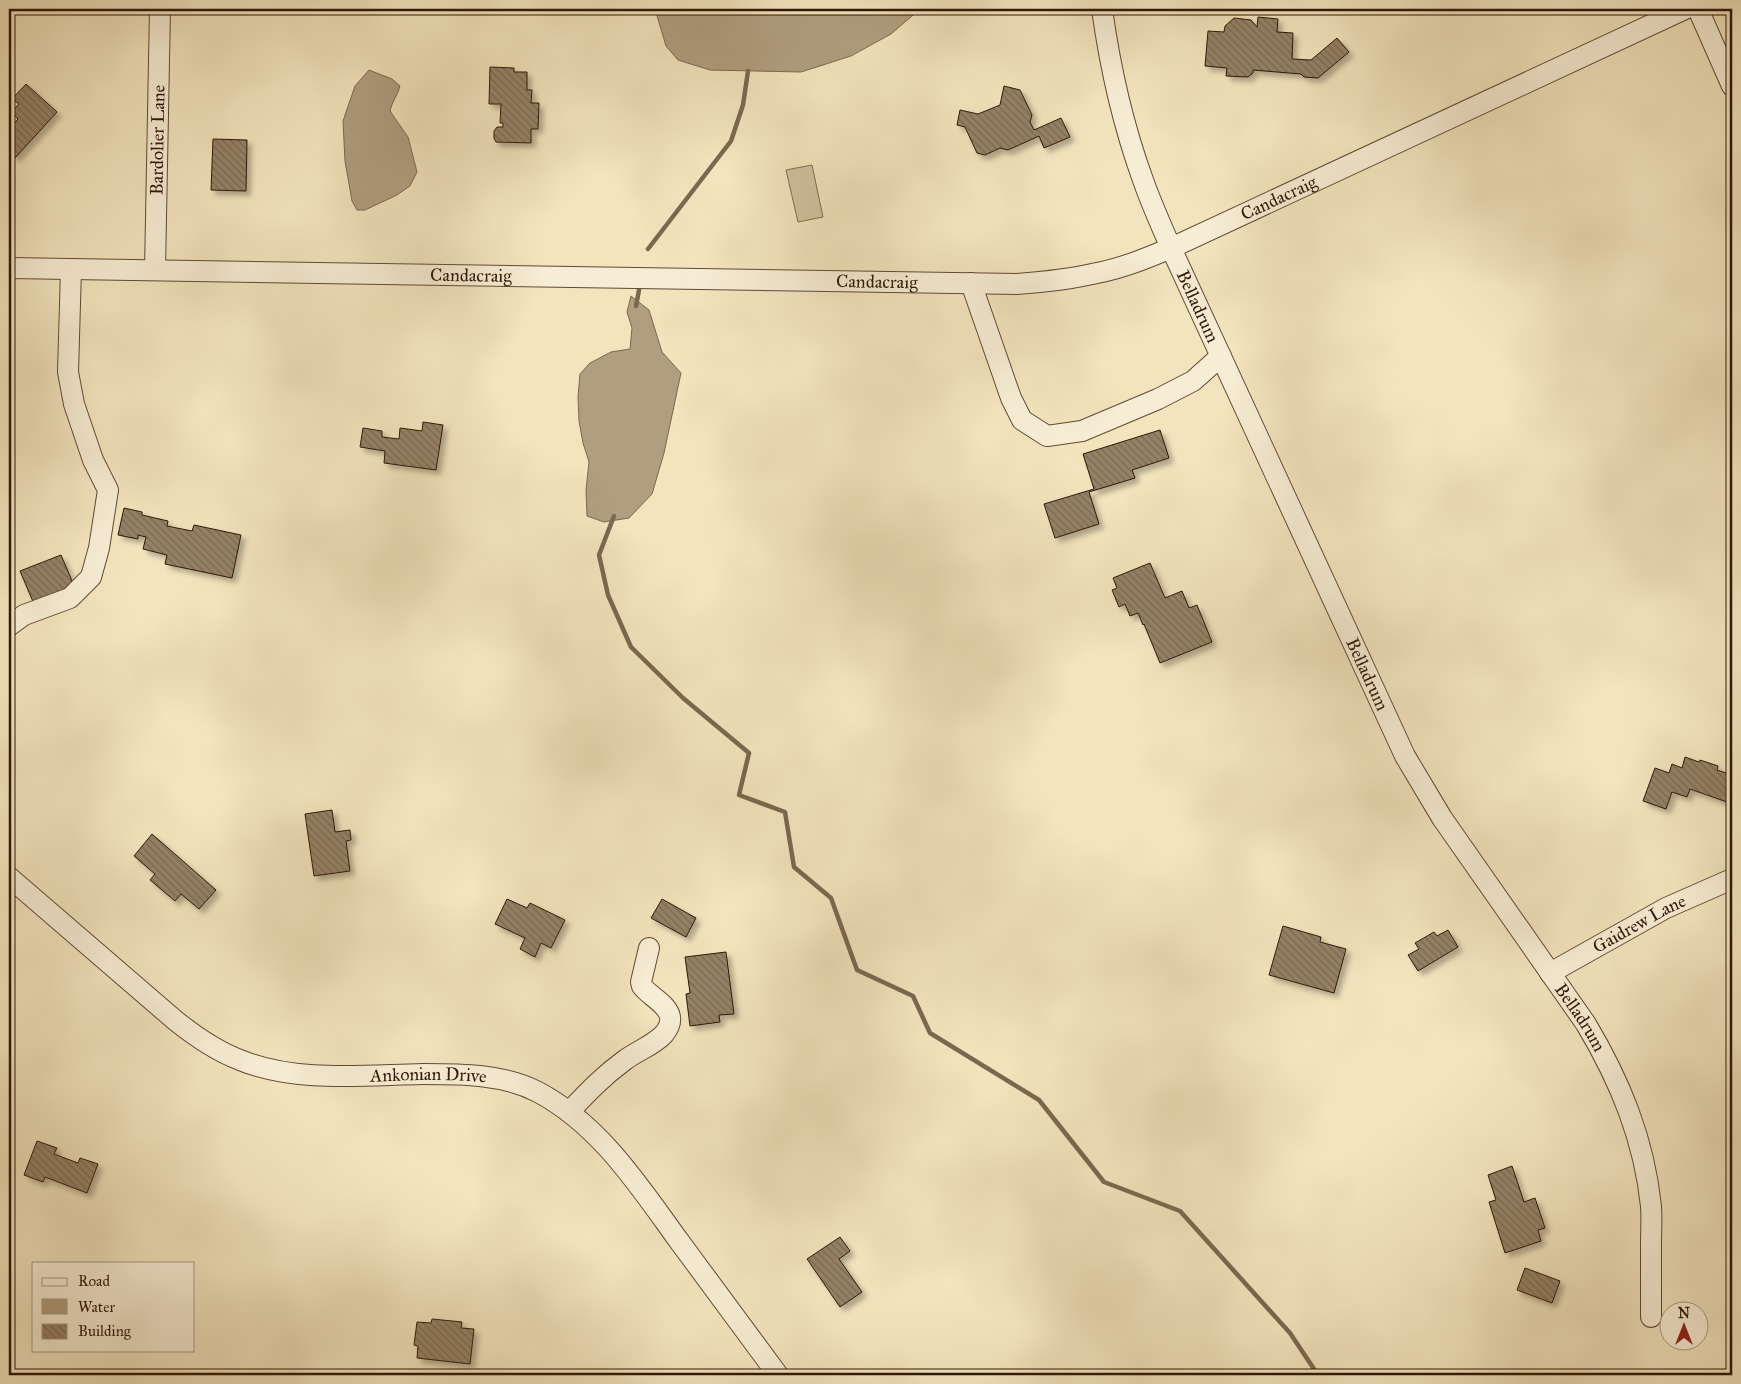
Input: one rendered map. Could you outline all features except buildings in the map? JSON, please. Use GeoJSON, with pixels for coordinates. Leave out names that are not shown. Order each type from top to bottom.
{"type":"FeatureCollection","features":[{"type":"Feature","properties":{"kind":"street","name":"Bardolier Lane"},"geometry":{"type":"LineString","coordinates":[[155,270],[160,9]]}},
{"type":"Feature","properties":{"kind":"street","name":"Belladrum"},"geometry":{"type":"LineString","coordinates":[[1102,9],[1107,49],[1122,116],[1143,180],[1171,248],[1405,756],[1442,818],[1586,1024],[1604,1054],[1622,1092],[1637,1132],[1646,1171],[1651,1208],[1651,1317]]}},
{"type":"Feature","properties":{"kind":"street","name":"Candacraig"},"geometry":{"type":"LineString","coordinates":[[9,268],[1017,284],[1058,281],[1138,262],[1171,248],[1685,9]]}},
{"type":"Feature","properties":{"kind":"street"},"geometry":{"type":"LineString","coordinates":[[1698,9],[1732,86]]}},
{"type":"Feature","properties":{"kind":"street"},"geometry":{"type":"LineString","coordinates":[[9,626],[24,616],[70,598],[91,577],[99,548],[108,490],[93,460],[74,404],[68,372],[70,269]]}},
{"type":"Feature","properties":{"kind":"street"},"geometry":{"type":"LineString","coordinates":[[971,283],[1022,420],[1047,436],[1082,431],[1158,399],[1193,381],[1221,356]]}},
{"type":"Feature","properties":{"kind":"street","name":"Ankonian Drive"},"geometry":{"type":"LineString","coordinates":[[9,877],[176,1022],[197,1038],[221,1052],[242,1061],[290,1074],[321,1076],[453,1074],[493,1077],[516,1083],[537,1092],[569,1112],[597,1135],[631,1176],[778,1375]]}},
{"type":"Feature","properties":{"kind":"street","name":"Gaidrew Lane"},"geometry":{"type":"LineString","coordinates":[[1550,973],[1666,908],[1732,879]]}},
{"type":"Feature","properties":{"kind":"street"},"geometry":{"type":"LineString","coordinates":[[569,1112],[602,1077],[663,1035],[669,1026],[671,1019],[669,1011],[642,986],[641,982],[649,948]]}},
{"type":"Feature","properties":{"kind":"shaded area"},"geometry":{"type":"Polygon","coordinates":[[[812,165],[823,217],[798,222],[786,170],[812,165]]]}},
{"type":"Feature","properties":{"kind":"water"},"geometry":{"type":"Polygon","coordinates":[[[655,9],[920,9],[891,34],[851,56],[801,72],[710,70],[678,60],[666,46],[655,9]]]}},
{"type":"Feature","properties":{"kind":"water"},"geometry":{"type":"Polygon","coordinates":[[[369,70],[392,79],[400,86],[390,111],[408,137],[417,172],[410,186],[397,195],[365,210],[357,210],[352,201],[345,161],[343,121],[355,86],[369,70]]]}},
{"type":"Feature","properties":{"kind":"water"},"geometry":{"type":"Polygon","coordinates":[[[631,296],[649,310],[662,352],[681,373],[664,453],[652,494],[629,518],[604,522],[587,516],[586,490],[589,462],[579,421],[578,397],[580,374],[590,363],[611,352],[630,349],[632,328],[627,312],[631,296]]]}},
{"type":"Feature","properties":{"kind":"waterway"},"geometry":{"type":"LineString","coordinates":[[648,249],[731,141],[743,105],[748,71]]}},
{"type":"Feature","properties":{"kind":"waterway"},"geometry":{"type":"LineString","coordinates":[[636,306],[639,290]]}},
{"type":"Feature","properties":{"kind":"waterway"},"geometry":{"type":"LineString","coordinates":[[614,516],[599,555],[608,595],[631,647],[683,698],[749,753],[739,795],[785,812],[794,867],[831,898],[857,970],[913,996],[930,1033],[1039,1100],[1104,1182],[1180,1211],[1290,1333],[1318,1375]]}}]}
